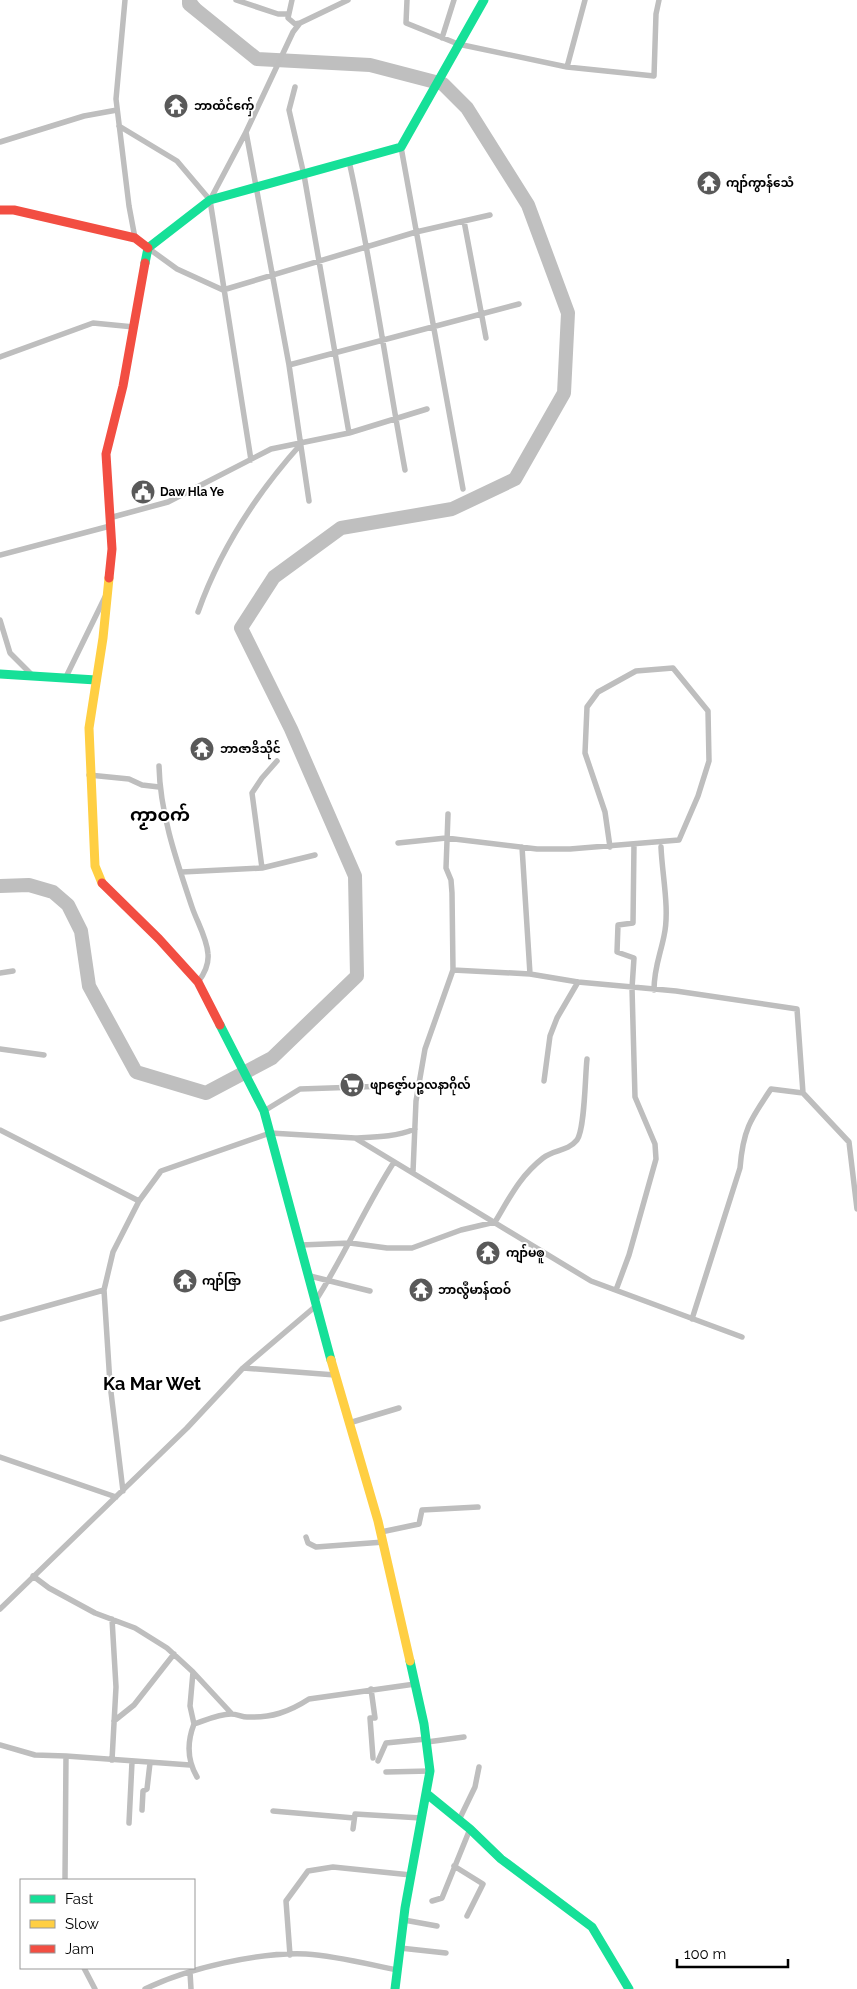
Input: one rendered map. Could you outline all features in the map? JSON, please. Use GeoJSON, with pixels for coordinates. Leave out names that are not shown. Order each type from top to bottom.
{"type":"FeatureCollection","features":[{"type":"Feature","properties":{"kind":"street"},"geometry":{"type":"LineString","coordinates":[[125,0],[116,99],[129,206],[135,238]]}},
{"type":"Feature","properties":{"kind":"street"},"geometry":{"type":"LineString","coordinates":[[236,0],[278,14],[288,14]]}},
{"type":"Feature","properties":{"kind":"street"},"geometry":{"type":"LineString","coordinates":[[292,0],[288,18],[295,24],[348,0]]}},
{"type":"Feature","properties":{"kind":"street"},"geometry":{"type":"LineString","coordinates":[[407,0],[406,23],[458,44],[567,67],[654,76],[656,14],[659,0]]}},
{"type":"Feature","properties":{"kind":"street"},"geometry":{"type":"LineString","coordinates":[[442,38],[454,0]]}},
{"type":"Feature","properties":{"kind":"street"},"geometry":{"type":"LineString","coordinates":[[463,489],[400,147],[484,0]]}},
{"type":"Feature","properties":{"kind":"street"},"geometry":{"type":"LineString","coordinates":[[567,67],[585,0]]}},
{"type":"Feature","properties":{"kind":"street"},"geometry":{"type":"LineString","coordinates":[[210,200],[246,132],[293,32],[300,23]]}},
{"type":"Feature","properties":{"kind":"street"},"geometry":{"type":"LineString","coordinates":[[294,87],[289,110],[304,175],[349,434]]}},
{"type":"Feature","properties":{"kind":"street"},"geometry":{"type":"LineString","coordinates":[[0,142],[84,116],[117,110]]}},
{"type":"Feature","properties":{"kind":"street"},"geometry":{"type":"LineString","coordinates":[[119,126],[177,161],[210,200],[219,243],[223,290],[251,460]]}},
{"type":"Feature","properties":{"kind":"street"},"geometry":{"type":"LineString","coordinates":[[246,132],[271,276],[290,365],[309,501]]}},
{"type":"Feature","properties":{"kind":"street"},"geometry":{"type":"LineString","coordinates":[[396,1989],[411,1875],[430,1771],[427,1740],[384,1542],[335,1375],[310,1276],[264,1111],[254,1095],[198,982],[158,939],[102,884],[95,866],[89,775],[89,728],[103,638],[112,549],[106,454],[123,386],[148,248],[210,200],[400,147]]}},
{"type":"Feature","properties":{"kind":"street"},"geometry":{"type":"LineString","coordinates":[[349,162],[368,246],[371,285],[393,393],[405,470]]}},
{"type":"Feature","properties":{"kind":"street"},"geometry":{"type":"LineString","coordinates":[[0,210],[14,210],[135,238],[177,269],[223,290],[416,232],[490,215]]}},
{"type":"Feature","properties":{"kind":"street"},"geometry":{"type":"LineString","coordinates":[[464,221],[486,338]]}},
{"type":"Feature","properties":{"kind":"street"},"geometry":{"type":"LineString","coordinates":[[290,365],[520,304]]}},
{"type":"Feature","properties":{"kind":"street"},"geometry":{"type":"LineString","coordinates":[[0,357],[92,323],[134,327]]}},
{"type":"Feature","properties":{"kind":"street"},"geometry":{"type":"LineString","coordinates":[[0,555],[110,522],[168,502],[271,449],[349,434],[427,409]]}},
{"type":"Feature","properties":{"kind":"street"},"geometry":{"type":"LineString","coordinates":[[198,612],[221,555],[283,464],[301,444]]}},
{"type":"Feature","properties":{"kind":"street"},"geometry":{"type":"LineString","coordinates":[[65,679],[108,591]]}},
{"type":"Feature","properties":{"kind":"street"},"geometry":{"type":"LineString","coordinates":[[0,620],[10,653],[33,676]]}},
{"type":"Feature","properties":{"kind":"street"},"geometry":{"type":"LineString","coordinates":[[398,843],[446,838],[522,847],[570,849],[610,847],[679,840],[698,796],[708,761],[708,711],[673,668],[636,672],[598,692],[587,707],[585,753],[605,812],[610,847]]}},
{"type":"Feature","properties":{"kind":"street"},"geometry":{"type":"LineString","coordinates":[[0,674],[96,680]]}},
{"type":"Feature","properties":{"kind":"street"},"geometry":{"type":"LineString","coordinates":[[262,868],[252,793],[277,761]]}},
{"type":"Feature","properties":{"kind":"street"},"geometry":{"type":"LineString","coordinates":[[159,766],[159,787],[171,838],[195,917],[207,944],[208,963],[205,973],[198,982]]}},
{"type":"Feature","properties":{"kind":"street"},"geometry":{"type":"LineString","coordinates":[[89,775],[129,779],[142,785],[159,787]]}},
{"type":"Feature","properties":{"kind":"street"},"geometry":{"type":"LineString","coordinates":[[413,1172],[418,1085],[425,1049],[453,970],[454,924],[451,880],[446,868],[448,814]]}},
{"type":"Feature","properties":{"kind":"street"},"geometry":{"type":"LineString","coordinates":[[616,1290],[629,1255],[656,1159],[655,1144],[635,1097],[632,988],[634,958],[617,952],[618,925],[633,923],[634,844]]}},
{"type":"Feature","properties":{"kind":"street"},"geometry":{"type":"LineString","coordinates":[[522,847],[530,974]]}},
{"type":"Feature","properties":{"kind":"street"},"geometry":{"type":"LineString","coordinates":[[654,990],[654,970],[664,936],[666,908],[661,847]]}},
{"type":"Feature","properties":{"kind":"street"},"geometry":{"type":"LineString","coordinates":[[182,872],[262,868],[315,856]]}},
{"type":"Feature","properties":{"kind":"street"},"geometry":{"type":"LineString","coordinates":[[453,970],[530,974],[578,982],[676,991],[798,1009],[803,1092],[849,1142],[857,1209]]}},
{"type":"Feature","properties":{"kind":"street"},"geometry":{"type":"LineString","coordinates":[[0,973],[13,971]]}},
{"type":"Feature","properties":{"kind":"street"},"geometry":{"type":"LineString","coordinates":[[544,1081],[550,1036],[557,1018],[578,982]]}},
{"type":"Feature","properties":{"kind":"street"},"geometry":{"type":"LineString","coordinates":[[0,1049],[44,1055]]}},
{"type":"Feature","properties":{"kind":"street"},"geometry":{"type":"LineString","coordinates":[[301,1245],[350,1243],[387,1248],[412,1248],[461,1230],[495,1222],[529,1168],[544,1157],[566,1150],[578,1139],[582,1122],[587,1060]]}},
{"type":"Feature","properties":{"kind":"street"},"geometry":{"type":"LineString","coordinates":[[264,1111],[300,1089],[418,1085]]}},
{"type":"Feature","properties":{"kind":"street"},"geometry":{"type":"LineString","coordinates":[[692,1319],[740,1168],[742,1143],[748,1123],[771,1089],[803,1092]]}},
{"type":"Feature","properties":{"kind":"street"},"geometry":{"type":"LineString","coordinates":[[123,1490],[110,1384],[104,1290],[113,1252],[139,1201],[161,1171],[270,1133],[355,1138],[381,1137],[400,1134],[414,1129]]}},
{"type":"Feature","properties":{"kind":"street"},"geometry":{"type":"LineString","coordinates":[[0,1130],[139,1201]]}},
{"type":"Feature","properties":{"kind":"street"},"geometry":{"type":"LineString","coordinates":[[355,1138],[591,1281],[742,1337]]}},
{"type":"Feature","properties":{"kind":"street"},"geometry":{"type":"LineString","coordinates":[[0,1609],[187,1428],[243,1368],[317,1303],[350,1243],[362,1213],[394,1162]]}},
{"type":"Feature","properties":{"kind":"street"},"geometry":{"type":"LineString","coordinates":[[310,1276],[370,1291]]}},
{"type":"Feature","properties":{"kind":"street"},"geometry":{"type":"LineString","coordinates":[[0,1319],[104,1290]]}},
{"type":"Feature","properties":{"kind":"street"},"geometry":{"type":"LineString","coordinates":[[243,1368],[335,1375]]}},
{"type":"Feature","properties":{"kind":"street"},"geometry":{"type":"LineString","coordinates":[[349,1423],[399,1408]]}},
{"type":"Feature","properties":{"kind":"street"},"geometry":{"type":"LineString","coordinates":[[0,1457],[116,1497]]}},
{"type":"Feature","properties":{"kind":"street"},"geometry":{"type":"LineString","coordinates":[[381,1532],[419,1524],[422,1510],[478,1507]]}},
{"type":"Feature","properties":{"kind":"street"},"geometry":{"type":"LineString","coordinates":[[306,1537],[308,1543],[316,1547],[384,1542]]}},
{"type":"Feature","properties":{"kind":"street"},"geometry":{"type":"LineString","coordinates":[[33,1576],[49,1588],[95,1613],[135,1628],[174,1654],[232,1714]]}},
{"type":"Feature","properties":{"kind":"street"},"geometry":{"type":"LineString","coordinates":[[112,1619],[116,1687],[112,1760]]}},
{"type":"Feature","properties":{"kind":"street"},"geometry":{"type":"LineString","coordinates":[[114,1721],[134,1705],[174,1654]]}},
{"type":"Feature","properties":{"kind":"street"},"geometry":{"type":"LineString","coordinates":[[193,1672],[190,1706],[194,1724],[189,1740],[190,1765],[197,1776]]}},
{"type":"Feature","properties":{"kind":"street"},"geometry":{"type":"LineString","coordinates":[[194,1724],[218,1716],[232,1714],[245,1717],[274,1716],[296,1707],[309,1698],[415,1684]]}},
{"type":"Feature","properties":{"kind":"street"},"geometry":{"type":"LineString","coordinates":[[371,1689],[375,1718],[370,1718],[376,1759],[386,1743],[464,1737]]}},
{"type":"Feature","properties":{"kind":"street"},"geometry":{"type":"LineString","coordinates":[[0,1746],[35,1755],[190,1765]]}},
{"type":"Feature","properties":{"kind":"street"},"geometry":{"type":"LineString","coordinates":[[64,1879],[66,1756]]}},
{"type":"Feature","properties":{"kind":"street"},"geometry":{"type":"LineString","coordinates":[[129,1824],[132,1762]]}},
{"type":"Feature","properties":{"kind":"street"},"geometry":{"type":"LineString","coordinates":[[142,1810],[142,1791],[147,1789],[150,1762]]}},
{"type":"Feature","properties":{"kind":"street"},"geometry":{"type":"LineString","coordinates":[[460,1820],[475,1787],[479,1767]]}},
{"type":"Feature","properties":{"kind":"street"},"geometry":{"type":"LineString","coordinates":[[386,1772],[430,1771]]}},
{"type":"Feature","properties":{"kind":"street"},"geometry":{"type":"LineString","coordinates":[[427,1794],[460,1820],[501,1859],[592,1927],[629,1989]]}},
{"type":"Feature","properties":{"kind":"street"},"geometry":{"type":"LineString","coordinates":[[273,1811],[354,1818]]}},
{"type":"Feature","properties":{"kind":"street"},"geometry":{"type":"LineString","coordinates":[[353,1829],[355,1814],[421,1818]]}},
{"type":"Feature","properties":{"kind":"street"},"geometry":{"type":"LineString","coordinates":[[432,1901],[442,1898],[470,1829]]}},
{"type":"Feature","properties":{"kind":"street"},"geometry":{"type":"LineString","coordinates":[[454,1866],[483,1884],[467,1916]]}},
{"type":"Feature","properties":{"kind":"street"},"geometry":{"type":"LineString","coordinates":[[290,1954],[286,1901],[308,1871],[334,1867],[411,1875]]}},
{"type":"Feature","properties":{"kind":"street"},"geometry":{"type":"LineString","coordinates":[[404,1920],[437,1926]]}},
{"type":"Feature","properties":{"kind":"street"},"geometry":{"type":"LineString","coordinates":[[400,1948],[446,1953]]}},
{"type":"Feature","properties":{"kind":"street"},"geometry":{"type":"LineString","coordinates":[[145,1989],[190,1972],[290,1954],[335,1957],[397,1970]]}},
{"type":"Feature","properties":{"kind":"street"},"geometry":{"type":"LineString","coordinates":[[85,1969],[96,1989]]}},
{"type":"Feature","properties":{"kind":"street"},"geometry":{"type":"LineString","coordinates":[[190,1972],[191,1989]]}},
{"type":"Feature","properties":{"kind":"water"},"geometry":{"type":"Polygon","coordinates":[[[184,0],[197,0],[207,14],[204,21],[190,9],[184,0]]]}},
{"type":"Feature","properties":{"kind":"waterway"},"geometry":{"type":"LineString","coordinates":[[0,886],[29,885],[53,892],[68,905],[81,931],[89,986],[136,1072],[206,1093],[272,1058],[357,976],[355,876],[291,729],[241,628],[274,577],[341,528],[452,509],[515,479],[564,393],[568,313],[528,205],[467,108],[443,84],[370,65],[257,59],[189,4],[189,0]]}},
{"type":"Feature","properties":{"kind":"traffic: fast"},"geometry":{"type":"LineString","coordinates":[[145,263],[148,248],[210,200],[401,147],[484,0]]}},
{"type":"Feature","properties":{"kind":"traffic: fast"},"geometry":{"type":"LineString","coordinates":[[0,674],[96,680]]}},
{"type":"Feature","properties":{"kind":"traffic: fast"},"geometry":{"type":"LineString","coordinates":[[220,1025],[264,1111],[331,1360]]}},
{"type":"Feature","properties":{"kind":"traffic: fast"},"geometry":{"type":"LineString","coordinates":[[395,1989],[405,1908],[430,1771],[424,1724],[410,1661]]}},
{"type":"Feature","properties":{"kind":"traffic: fast"},"geometry":{"type":"LineString","coordinates":[[427,1794],[470,1829],[501,1859],[592,1927],[629,1989]]}},
{"type":"Feature","properties":{"kind":"traffic: slow"},"geometry":{"type":"LineString","coordinates":[[102,883],[95,866],[89,728],[103,638],[109,578]]}},
{"type":"Feature","properties":{"kind":"traffic: slow"},"geometry":{"type":"LineString","coordinates":[[331,1360],[378,1521],[410,1661]]}},
{"type":"Feature","properties":{"kind":"traffic: jam"},"geometry":{"type":"LineString","coordinates":[[0,210],[14,210],[135,238],[148,248]]}},
{"type":"Feature","properties":{"kind":"traffic: jam"},"geometry":{"type":"LineString","coordinates":[[109,578],[112,549],[106,454],[123,386],[145,263]]}},
{"type":"Feature","properties":{"kind":"traffic: jam"},"geometry":{"type":"LineString","coordinates":[[102,883],[159,939],[198,982],[220,1025]]}},
{"type":"Feature","properties":{"kind":"place","name":"ဘာထံင်ကှ်ေ"},"geometry":{"type":"Point","coordinates":[176,106]}},
{"type":"Feature","properties":{"kind":"place","name":"ကျာ်ကွာန်သေံ"},"geometry":{"type":"Point","coordinates":[709,183]}},
{"type":"Feature","properties":{"kind":"place","name":"Daw Hla Ye"},"geometry":{"type":"Point","coordinates":[143,492]}},
{"type":"Feature","properties":{"kind":"place","name":"ဘာဇာဒိသိုင်"},"geometry":{"type":"Point","coordinates":[202,749]}},
{"type":"Feature","properties":{"kind":"place","name":"ဖျာဇၞော်ပဉ္စလနာဂိုလ်"},"geometry":{"type":"Point","coordinates":[352,1085]}},
{"type":"Feature","properties":{"kind":"place","name":"ကျာ်မၜူ"},"geometry":{"type":"Point","coordinates":[488,1253]}},
{"type":"Feature","properties":{"kind":"place","name":"ကျာ်ဇြာ"},"geometry":{"type":"Point","coordinates":[185,1281]}},
{"type":"Feature","properties":{"kind":"place","name":"ဘာလွဳမာန်ထဝ်"},"geometry":{"type":"Point","coordinates":[421,1290]}},
{"type":"Feature","properties":{"kind":"district","name":"ကၟာဝက်"},"geometry":{"type":"Point","coordinates":[160,814]}},
{"type":"Feature","properties":{"kind":"district","name":"Ka Mar Wet"},"geometry":{"type":"Point","coordinates":[152,1383]}}]}
